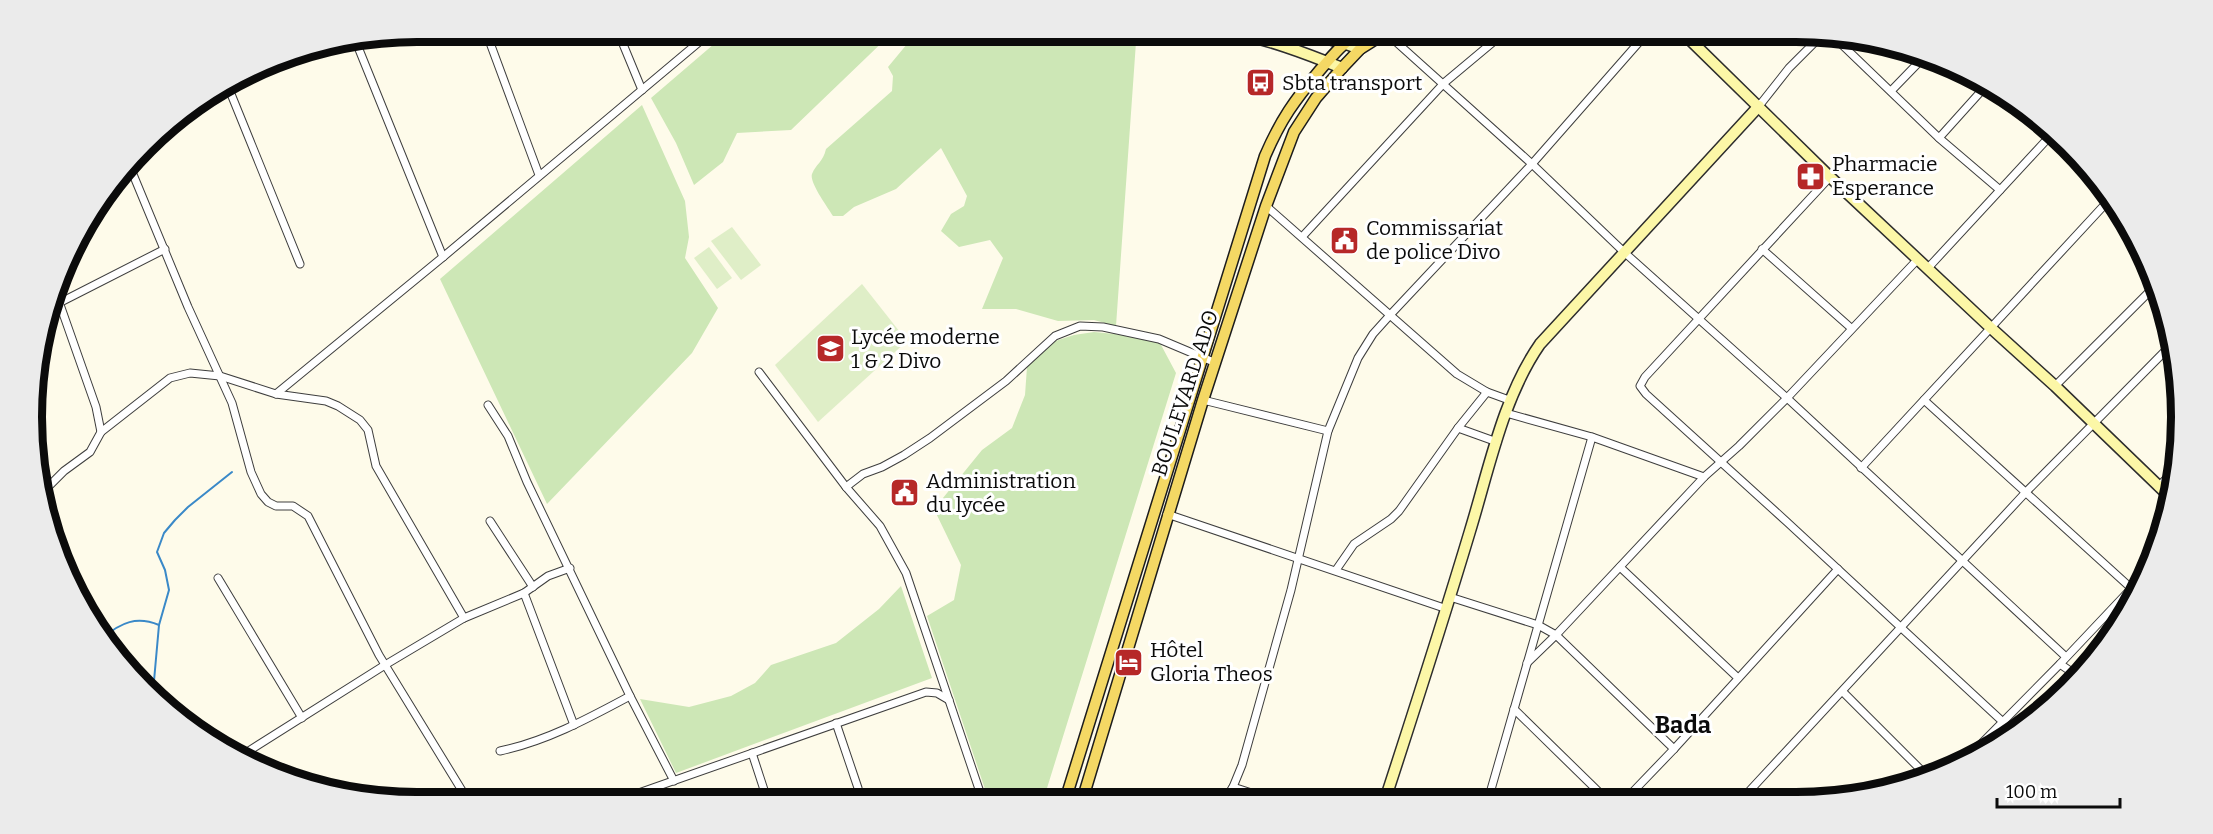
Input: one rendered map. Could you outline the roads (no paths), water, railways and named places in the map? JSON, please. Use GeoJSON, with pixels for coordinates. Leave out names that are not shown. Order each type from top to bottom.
{"type":"FeatureCollection","features":[{"type":"Feature","properties":{"kind":"main road","name":"BOULEVARD ADO"},"geometry":{"type":"LineString","coordinates":[[1068,792],[1264,156],[1277,126],[1294,99],[1343,42]]}},
{"type":"Feature","properties":{"kind":"main road","name":"BOULEVARD ADO"},"geometry":{"type":"LineString","coordinates":[[1085,792],[1167,514],[1266,206],[1299,124],[1316,98],[1342,68],[1360,49],[1371,42]]}},
{"type":"Feature","properties":{"kind":"street"},"geometry":{"type":"LineString","coordinates":[[490,42],[538,176]]}},
{"type":"Feature","properties":{"kind":"street"},"geometry":{"type":"LineString","coordinates":[[622,42],[642,90]]}},
{"type":"Feature","properties":{"kind":"street"},"geometry":{"type":"LineString","coordinates":[[276,394],[699,42]]}},
{"type":"Feature","properties":{"kind":"street"},"geometry":{"type":"LineString","coordinates":[[1271,42],[1342,68]]}},
{"type":"Feature","properties":{"kind":"street"},"geometry":{"type":"LineString","coordinates":[[1343,42],[1360,49]]}},
{"type":"Feature","properties":{"kind":"street"},"geometry":{"type":"LineString","coordinates":[[1397,42],[2066,657]]}},
{"type":"Feature","properties":{"kind":"street"},"geometry":{"type":"LineString","coordinates":[[1302,237],[1444,83],[1493,42]]}},
{"type":"Feature","properties":{"kind":"street"},"geometry":{"type":"LineString","coordinates":[[1230,792],[1242,765],[1298,557],[1328,431],[1358,358],[1373,334],[1532,164],[1639,42]]}},
{"type":"Feature","properties":{"kind":"street"},"geometry":{"type":"LineString","coordinates":[[1692,42],[1830,177],[2055,386],[2164,492]]}},
{"type":"Feature","properties":{"kind":"street"},"geometry":{"type":"LineString","coordinates":[[1388,792],[1447,609],[1509,400],[1529,360],[1540,344],[1814,43]]}},
{"type":"Feature","properties":{"kind":"street"},"geometry":{"type":"LineString","coordinates":[[1843,45],[1939,138],[2000,190]]}},
{"type":"Feature","properties":{"kind":"street"},"geometry":{"type":"LineString","coordinates":[[358,47],[443,257]]}},
{"type":"Feature","properties":{"kind":"street"},"geometry":{"type":"LineString","coordinates":[[1891,91],[1919,63]]}},
{"type":"Feature","properties":{"kind":"street"},"geometry":{"type":"LineString","coordinates":[[230,91],[300,264]]}},
{"type":"Feature","properties":{"kind":"street"},"geometry":{"type":"LineString","coordinates":[[1939,138],[1982,91]]}},
{"type":"Feature","properties":{"kind":"street"},"geometry":{"type":"LineString","coordinates":[[1928,268],[2047,139]]}},
{"type":"Feature","properties":{"kind":"street"},"geometry":{"type":"LineString","coordinates":[[133,173],[232,404],[251,472],[261,494],[268,502],[276,506],[293,506],[308,516],[385,665],[463,792]]}},
{"type":"Feature","properties":{"kind":"street"},"geometry":{"type":"LineString","coordinates":[[1830,177],[1645,377],[1640,386],[2002,722]]}},
{"type":"Feature","properties":{"kind":"street"},"geometry":{"type":"LineString","coordinates":[[1860,468],[2105,205]]}},
{"type":"Feature","properties":{"kind":"street"},"geometry":{"type":"LineString","coordinates":[[1266,206],[1457,374],[1487,392],[1509,400]]}},
{"type":"Feature","properties":{"kind":"street"},"geometry":{"type":"LineString","coordinates":[[61,300],[165,249]]}},
{"type":"Feature","properties":{"kind":"street"},"geometry":{"type":"LineString","coordinates":[[1762,249],[1851,328]]}},
{"type":"Feature","properties":{"kind":"street"},"geometry":{"type":"LineString","coordinates":[[1527,663],[1704,477],[1787,398],[1918,259]]}},
{"type":"Feature","properties":{"kind":"street"},"geometry":{"type":"LineString","coordinates":[[2055,386],[2149,292]]}},
{"type":"Feature","properties":{"kind":"street"},"geometry":{"type":"LineString","coordinates":[[60,303],[96,407],[101,432]]}},
{"type":"Feature","properties":{"kind":"street"},"geometry":{"type":"LineString","coordinates":[[846,487],[863,474],[882,467],[930,438],[1006,381],[1055,336],[1080,326],[1103,327],[1159,339],[1215,363]]}},
{"type":"Feature","properties":{"kind":"street"},"geometry":{"type":"LineString","coordinates":[[1749,792],[2026,492],[2165,351]]}},
{"type":"Feature","properties":{"kind":"street"},"geometry":{"type":"LineString","coordinates":[[759,372],[846,487],[880,526],[906,573],[980,792]]}},
{"type":"Feature","properties":{"kind":"street"},"geometry":{"type":"LineString","coordinates":[[48,487],[64,471],[90,452],[101,432],[170,378],[190,374],[220,376],[276,394],[326,401],[360,420],[368,430],[376,466],[464,618]]}},
{"type":"Feature","properties":{"kind":"street"},"geometry":{"type":"LineString","coordinates":[[1336,570],[1354,544],[1386,523],[1399,511],[1458,428],[1487,392]]}},
{"type":"Feature","properties":{"kind":"street"},"geometry":{"type":"LineString","coordinates":[[1203,400],[1328,431]]}},
{"type":"Feature","properties":{"kind":"street"},"geometry":{"type":"LineString","coordinates":[[1924,400],[2130,587]]}},
{"type":"Feature","properties":{"kind":"street"},"geometry":{"type":"LineString","coordinates":[[488,405],[508,436],[527,482],[630,696],[674,781]]}},
{"type":"Feature","properties":{"kind":"street"},"geometry":{"type":"LineString","coordinates":[[1506,413],[1592,436],[1704,477]]}},
{"type":"Feature","properties":{"kind":"street"},"geometry":{"type":"LineString","coordinates":[[1458,428],[1497,442]]}},
{"type":"Feature","properties":{"kind":"street"},"geometry":{"type":"LineString","coordinates":[[1490,792],[1592,436]]}},
{"type":"Feature","properties":{"kind":"street"},"geometry":{"type":"LineString","coordinates":[[2158,487],[2166,479]]}},
{"type":"Feature","properties":{"kind":"street"},"geometry":{"type":"LineString","coordinates":[[1167,514],[1447,609]]}},
{"type":"Feature","properties":{"kind":"street"},"geometry":{"type":"LineString","coordinates":[[490,521],[533,587]]}},
{"type":"Feature","properties":{"kind":"street"},"geometry":{"type":"LineString","coordinates":[[1620,567],[1738,678]]}},
{"type":"Feature","properties":{"kind":"street"},"geometry":{"type":"LineString","coordinates":[[247,751],[464,618],[524,593],[548,576],[570,568]]}},
{"type":"Feature","properties":{"kind":"street"},"geometry":{"type":"LineString","coordinates":[[1633,792],[1838,569]]}},
{"type":"Feature","properties":{"kind":"street"},"geometry":{"type":"LineString","coordinates":[[218,578],[302,718]]}},
{"type":"Feature","properties":{"kind":"street"},"geometry":{"type":"LineString","coordinates":[[1982,743],[2127,592]]}},
{"type":"Feature","properties":{"kind":"street"},"geometry":{"type":"LineString","coordinates":[[524,593],[574,725]]}},
{"type":"Feature","properties":{"kind":"street"},"geometry":{"type":"LineString","coordinates":[[1450,597],[1538,625],[1556,635],[1674,749]]}},
{"type":"Feature","properties":{"kind":"street"},"geometry":{"type":"LineString","coordinates":[[2060,664],[2071,672]]}},
{"type":"Feature","properties":{"kind":"street"},"geometry":{"type":"LineString","coordinates":[[642,792],[926,692],[937,693],[949,700]]}},
{"type":"Feature","properties":{"kind":"street"},"geometry":{"type":"LineString","coordinates":[[1843,692],[1921,770]]}},
{"type":"Feature","properties":{"kind":"street"},"geometry":{"type":"LineString","coordinates":[[500,751],[539,740],[630,696]]}},
{"type":"Feature","properties":{"kind":"street"},"geometry":{"type":"LineString","coordinates":[[1514,709],[1598,792]]}},
{"type":"Feature","properties":{"kind":"street"},"geometry":{"type":"LineString","coordinates":[[836,723],[858,788]]}},
{"type":"Feature","properties":{"kind":"street"},"geometry":{"type":"LineString","coordinates":[[752,753],[765,792]]}},
{"type":"Feature","properties":{"kind":"street"},"geometry":{"type":"LineString","coordinates":[[1233,787],[1247,792]]}},
{"type":"Feature","properties":{"kind":"waterway"},"geometry":{"type":"LineString","coordinates":[[154,684],[159,625],[169,590],[165,570],[157,552],[164,533],[188,507],[232,472]]}},
{"type":"Feature","properties":{"kind":"waterway"},"geometry":{"type":"LineString","coordinates":[[110,632],[123,624],[136,621],[159,625]]}},
{"type":"Feature","properties":{"kind":"place","name":"Sbta transport"},"geometry":{"type":"Point","coordinates":[1261,83]}},
{"type":"Feature","properties":{"kind":"place","name":"Pharmacie Esperance"},"geometry":{"type":"Point","coordinates":[1811,176]}},
{"type":"Feature","properties":{"kind":"place","name":"Commissariat de police Divo"},"geometry":{"type":"Point","coordinates":[1345,240]}},
{"type":"Feature","properties":{"kind":"place","name":"Lycée moderne 1 & 2 Divo"},"geometry":{"type":"Point","coordinates":[830,349]}},
{"type":"Feature","properties":{"kind":"place","name":"Administration du lycée"},"geometry":{"type":"Point","coordinates":[905,493]}},
{"type":"Feature","properties":{"kind":"place","name":"Hôtel Gloria Theos"},"geometry":{"type":"Point","coordinates":[1129,662]}},
{"type":"Feature","properties":{"kind":"district","name":"Bada"},"geometry":{"type":"Point","coordinates":[1683,725]}}]}
